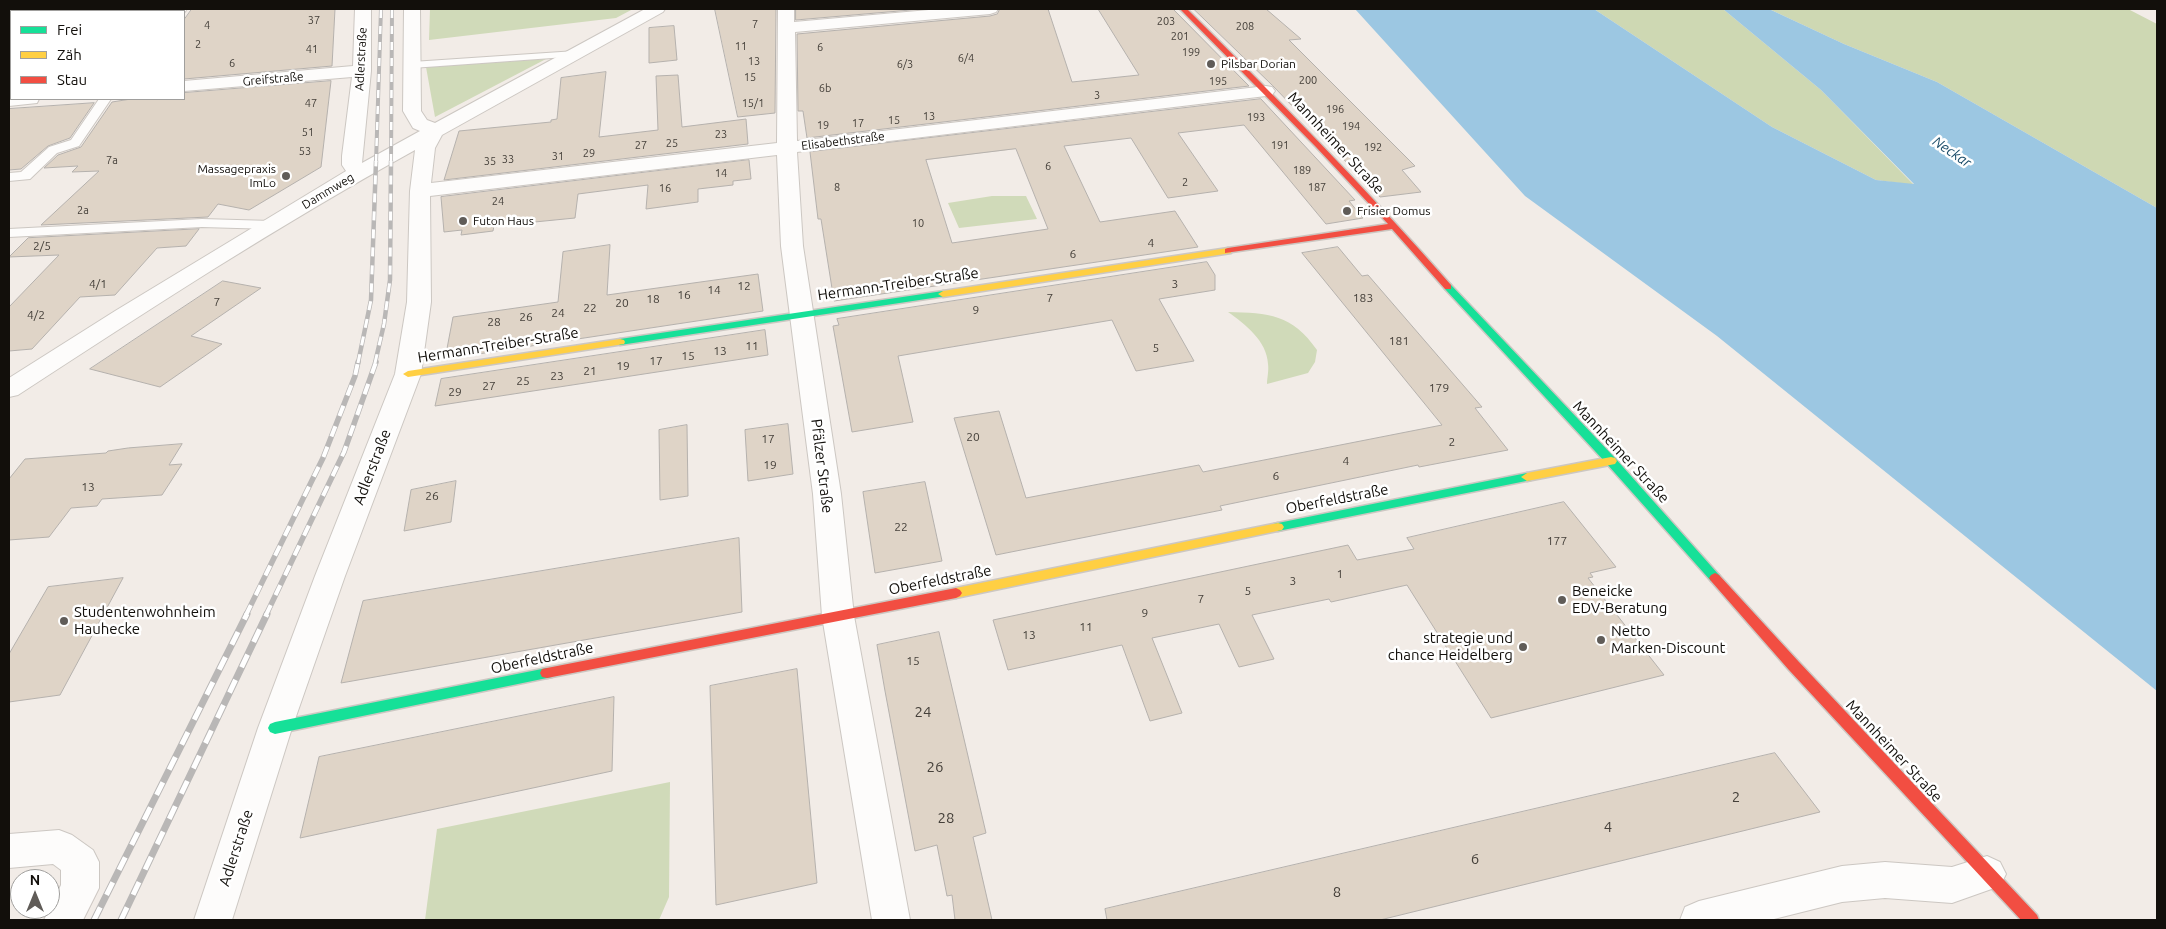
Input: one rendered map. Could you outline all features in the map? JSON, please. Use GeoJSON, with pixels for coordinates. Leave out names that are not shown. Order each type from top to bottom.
{"type":"FeatureCollection","features":[{"type":"Feature","properties":{"kind":"street","name":"Adlerstraße"},"geometry":{"type":"LineString","coordinates":[[359,170],[352,165],[352,156],[362,72],[364,9]]}},
{"type":"Feature","properties":{"kind":"street"},"geometry":{"type":"LineString","coordinates":[[412,9],[412,111],[420,124],[435,130]]}},
{"type":"Feature","properties":{"kind":"street","name":"Dammweg"},"geometry":{"type":"LineString","coordinates":[[9,390],[123,316],[359,170],[656,9]]}},
{"type":"Feature","properties":{"kind":"street","name":"Pfälzer Straße"},"geometry":{"type":"LineString","coordinates":[[786,9],[790,230],[827,494],[838,616],[890,920]]}},
{"type":"Feature","properties":{"kind":"street"},"geometry":{"type":"LineString","coordinates":[[786,28],[990,9]]}},
{"type":"Feature","properties":{"kind":"street","name":"Mannheimer Straße"},"geometry":{"type":"LineString","coordinates":[[1184,9],[1266,91],[1393,226],[1470,312],[1611,462],[1794,666],[2031,920]]}},
{"type":"Feature","properties":{"kind":"street","name":"Greifstraße"},"geometry":{"type":"LineString","coordinates":[[185,86],[362,72]]}},
{"type":"Feature","properties":{"kind":"street","name":"Elisabethstraße"},"geometry":{"type":"LineString","coordinates":[[420,191],[1266,91]]}},
{"type":"Feature","properties":{"kind":"street","name":"Adlerstraße"},"geometry":{"type":"LineString","coordinates":[[213,920],[275,728],[330,576],[408,374],[419,302],[420,191],[425,148],[435,130]]}},
{"type":"Feature","properties":{"kind":"street","name":"Hermann-Treiber-Straße"},"geometry":{"type":"LineString","coordinates":[[408,374],[1393,226]]}},
{"type":"Feature","properties":{"kind":"street","name":"Oberfeldstraße"},"geometry":{"type":"LineString","coordinates":[[275,728],[669,647],[838,616],[1424,497],[1611,462]]}},
{"type":"Feature","properties":{"kind":"street"},"geometry":{"type":"LineString","coordinates":[[9,851],[58,847],[80,862],[80,888],[63,920]]}},
{"type":"Feature","properties":{"kind":"street"},"geometry":{"type":"LineString","coordinates":[[1700,920],[1842,884],[1885,880],[1952,885],[1987,874]]}},
{"type":"Feature","properties":{"kind":"lane"},"geometry":{"type":"LineString","coordinates":[[412,65],[576,54]]}},
{"type":"Feature","properties":{"kind":"lane"},"geometry":{"type":"LineString","coordinates":[[9,177],[25,176],[53,150],[75,143],[104,100]]}},
{"type":"Feature","properties":{"kind":"lane"},"geometry":{"type":"LineString","coordinates":[[9,233],[202,223],[272,225]]}},
{"type":"Feature","properties":{"kind":"green space"},"geometry":{"type":"Polygon","coordinates":[[[430,9],[633,9],[616,18],[429,40],[430,9]]]}},
{"type":"Feature","properties":{"kind":"green space"},"geometry":{"type":"Polygon","coordinates":[[[1594,9],[1723,9],[1821,90],[1914,185],[1876,180],[1772,127],[1594,9]]]}},
{"type":"Feature","properties":{"kind":"green space"},"geometry":{"type":"Polygon","coordinates":[[[1769,9],[2128,9],[2157,24],[2157,208],[1937,82],[1844,44],[1769,9]]]}},
{"type":"Feature","properties":{"kind":"green space"},"geometry":{"type":"Polygon","coordinates":[[[546,59],[435,117],[426,67],[546,59]]]}},
{"type":"Feature","properties":{"kind":"green space"},"geometry":{"type":"Polygon","coordinates":[[[992,196],[1026,196],[1037,219],[959,228],[948,203],[992,196]]]}},
{"type":"Feature","properties":{"kind":"green space"},"geometry":{"type":"Polygon","coordinates":[[[1228,312],[1256,313],[1289,322],[1308,338],[1317,350],[1315,362],[1308,373],[1267,384],[1268,367],[1264,348],[1248,328],[1228,312]]]}},
{"type":"Feature","properties":{"kind":"green space"},"geometry":{"type":"Polygon","coordinates":[[[670,782],[669,897],[659,920],[425,920],[437,829],[670,782]]]}},
{"type":"Feature","properties":{"kind":"water","name":"Neckar"},"geometry":{"type":"Polygon","coordinates":[[[1355,9],[1594,9],[1772,127],[1876,180],[1914,184],[1821,90],[1723,9],[1769,9],[1844,44],[1937,82],[2157,208],[2157,691],[1717,336],[1525,196],[1355,9]]]}},
{"type":"Feature","properties":{"kind":"building"},"geometry":{"type":"Polygon","coordinates":[[[192,9],[335,9],[332,66],[185,79],[185,19],[192,9]]]}},
{"type":"Feature","properties":{"kind":"building"},"geometry":{"type":"Polygon","coordinates":[[[715,9],[776,9],[775,113],[738,117],[715,9]]]}},
{"type":"Feature","properties":{"kind":"building"},"geometry":{"type":"Polygon","coordinates":[[[796,9],[922,9],[796,20],[796,9]]]}},
{"type":"Feature","properties":{"kind":"building"},"geometry":{"type":"Polygon","coordinates":[[[1000,9],[1048,9],[1072,82],[1139,75],[1098,9],[1173,9],[1249,86],[807,138],[803,111],[798,111],[797,34],[990,16],[997,14],[1000,9]]]}},
{"type":"Feature","properties":{"kind":"building"},"geometry":{"type":"Polygon","coordinates":[[[1194,9],[1266,9],[1301,39],[1289,40],[1415,166],[1402,170],[1421,192],[1380,197],[1273,86],[1194,9]]]}},
{"type":"Feature","properties":{"kind":"building"},"geometry":{"type":"Polygon","coordinates":[[[674,26],[677,60],[649,63],[649,28],[674,26]]]}},
{"type":"Feature","properties":{"kind":"building"},"geometry":{"type":"Polygon","coordinates":[[[606,72],[599,137],[658,130],[656,76],[678,75],[682,127],[746,119],[748,144],[444,180],[459,131],[551,122],[551,120],[557,119],[561,78],[606,72]]]}},
{"type":"Feature","properties":{"kind":"building"},"geometry":{"type":"Polygon","coordinates":[[[331,81],[321,167],[249,210],[218,204],[208,217],[41,225],[99,171],[72,172],[78,166],[44,168],[58,155],[81,147],[112,102],[125,100],[185,100],[185,93],[331,81]]]}},
{"type":"Feature","properties":{"kind":"building"},"geometry":{"type":"Polygon","coordinates":[[[1261,99],[1355,200],[1349,201],[1363,218],[1326,224],[1244,125],[1178,133],[1218,191],[1168,198],[1131,138],[1064,146],[1100,222],[1175,211],[1198,247],[834,301],[821,219],[818,219],[810,152],[1261,99]],[[1016,149],[926,160],[952,243],[1048,229],[1016,149]]]}},
{"type":"Feature","properties":{"kind":"building"},"geometry":{"type":"Polygon","coordinates":[[[94,103],[70,138],[48,146],[21,169],[9,170],[9,109],[94,103]]]}},
{"type":"Feature","properties":{"kind":"building"},"geometry":{"type":"Polygon","coordinates":[[[749,160],[751,179],[733,181],[733,185],[698,189],[698,202],[646,209],[648,185],[578,194],[575,218],[494,226],[493,231],[461,235],[462,230],[444,232],[441,197],[749,160]]]}},
{"type":"Feature","properties":{"kind":"building"},"geometry":{"type":"Polygon","coordinates":[[[199,229],[186,246],[157,248],[115,295],[80,297],[32,349],[9,351],[9,307],[59,255],[9,257],[28,238],[199,229]]]}},
{"type":"Feature","properties":{"kind":"building"},"geometry":{"type":"Polygon","coordinates":[[[610,245],[607,295],[758,274],[763,311],[445,359],[453,317],[558,302],[563,252],[610,245]]]}},
{"type":"Feature","properties":{"kind":"building"},"geometry":{"type":"Polygon","coordinates":[[[1338,247],[1362,276],[1368,275],[1482,407],[1475,408],[1508,450],[1419,467],[1418,465],[1220,506],[1222,510],[996,555],[954,418],[999,411],[1026,498],[1199,465],[1203,472],[1442,425],[1302,253],[1338,247]]]}},
{"type":"Feature","properties":{"kind":"building"},"geometry":{"type":"Polygon","coordinates":[[[1207,262],[1215,275],[1215,290],[1159,299],[1194,361],[1136,371],[1112,320],[898,356],[913,422],[852,432],[833,326],[839,325],[837,319],[1207,262]]]}},
{"type":"Feature","properties":{"kind":"building"},"geometry":{"type":"Polygon","coordinates":[[[223,281],[261,288],[191,336],[222,344],[160,387],[90,369],[223,281]]]}},
{"type":"Feature","properties":{"kind":"building"},"geometry":{"type":"Polygon","coordinates":[[[765,330],[768,355],[435,406],[441,379],[765,330]]]}},
{"type":"Feature","properties":{"kind":"building"},"geometry":{"type":"Polygon","coordinates":[[[788,424],[793,474],[748,481],[745,430],[788,424]]]}},
{"type":"Feature","properties":{"kind":"building"},"geometry":{"type":"Polygon","coordinates":[[[687,425],[688,496],[660,500],[659,430],[687,425]]]}},
{"type":"Feature","properties":{"kind":"building"},"geometry":{"type":"Polygon","coordinates":[[[182,444],[169,465],[182,464],[162,495],[102,499],[97,506],[71,508],[49,537],[9,540],[9,479],[25,459],[106,453],[108,451],[128,448],[182,444]]]}},
{"type":"Feature","properties":{"kind":"building"},"geometry":{"type":"Polygon","coordinates":[[[456,481],[451,522],[404,531],[411,490],[456,481]]]}},
{"type":"Feature","properties":{"kind":"building"},"geometry":{"type":"Polygon","coordinates":[[[925,482],[942,561],[875,573],[863,492],[925,482]]]}},
{"type":"Feature","properties":{"kind":"building"},"geometry":{"type":"Polygon","coordinates":[[[1564,502],[1616,567],[1590,573],[1593,577],[1588,578],[1664,675],[1491,718],[1407,585],[1331,602],[1329,599],[1252,615],[1274,659],[1239,667],[1219,624],[1152,638],[1182,713],[1150,721],[1122,645],[1008,670],[993,620],[1348,545],[1357,560],[1414,549],[1407,538],[1564,502]]]}},
{"type":"Feature","properties":{"kind":"building"},"geometry":{"type":"Polygon","coordinates":[[[739,538],[742,612],[341,683],[363,601],[739,538]]]}},
{"type":"Feature","properties":{"kind":"building","name":"Studentenwohnheim Hauhecke"},"geometry":{"type":"Polygon","coordinates":[[[123,578],[60,695],[9,702],[9,654],[48,587],[123,578]]]}},
{"type":"Feature","properties":{"kind":"building"},"geometry":{"type":"Polygon","coordinates":[[[939,632],[986,833],[973,837],[992,920],[955,920],[952,895],[947,896],[937,845],[915,851],[885,691],[877,645],[939,632]]]}},
{"type":"Feature","properties":{"kind":"building"},"geometry":{"type":"Polygon","coordinates":[[[797,669],[817,883],[716,905],[710,686],[797,669]]]}},
{"type":"Feature","properties":{"kind":"building"},"geometry":{"type":"Polygon","coordinates":[[[614,697],[612,771],[300,838],[319,757],[614,697]]]}},
{"type":"Feature","properties":{"kind":"building"},"geometry":{"type":"Polygon","coordinates":[[[1775,753],[1820,812],[1380,920],[1107,920],[1105,909],[1775,753]]]}},
{"type":"Feature","properties":{"kind":"railway"},"geometry":{"type":"LineString","coordinates":[[376,162],[381,9]]}},
{"type":"Feature","properties":{"kind":"railway"},"geometry":{"type":"LineString","coordinates":[[391,162],[392,9]]}},
{"type":"Feature","properties":{"kind":"railway"},"geometry":{"type":"LineString","coordinates":[[358,363],[371,300],[376,161]]}},
{"type":"Feature","properties":{"kind":"railway"},"geometry":{"type":"LineString","coordinates":[[375,363],[384,324],[390,280],[391,161]]}},
{"type":"Feature","properties":{"kind":"railway"},"geometry":{"type":"LineString","coordinates":[[246,615],[323,458],[355,376],[358,362]]}},
{"type":"Feature","properties":{"kind":"railway"},"geometry":{"type":"LineString","coordinates":[[266,615],[344,452],[376,362]]}},
{"type":"Feature","properties":{"kind":"railway"},"geometry":{"type":"LineString","coordinates":[[94,920],[247,614]]}},
{"type":"Feature","properties":{"kind":"railway"},"geometry":{"type":"LineString","coordinates":[[121,920],[267,614]]}},
{"type":"Feature","properties":{"kind":"traffic: fast"},"geometry":{"type":"LineString","coordinates":[[1448,287],[1611,461],[1715,578]]}},
{"type":"Feature","properties":{"kind":"traffic: fast"},"geometry":{"type":"LineString","coordinates":[[620,342],[943,294]]}},
{"type":"Feature","properties":{"kind":"traffic: fast"},"geometry":{"type":"LineString","coordinates":[[1278,527],[1527,477]]}},
{"type":"Feature","properties":{"kind":"traffic: fast"},"geometry":{"type":"LineString","coordinates":[[275,728],[547,673]]}},
{"type":"Feature","properties":{"kind":"traffic: slow"},"geometry":{"type":"LineString","coordinates":[[943,294],[1228,251]]}},
{"type":"Feature","properties":{"kind":"traffic: slow"},"geometry":{"type":"LineString","coordinates":[[408,374],[620,342]]}},
{"type":"Feature","properties":{"kind":"traffic: slow"},"geometry":{"type":"LineString","coordinates":[[1527,477],[1611,461]]}},
{"type":"Feature","properties":{"kind":"traffic: slow"},"geometry":{"type":"LineString","coordinates":[[956,593],[1278,527]]}},
{"type":"Feature","properties":{"kind":"traffic: jam"},"geometry":{"type":"LineString","coordinates":[[1183,9],[1352,180],[1448,287]]}},
{"type":"Feature","properties":{"kind":"traffic: jam"},"geometry":{"type":"LineString","coordinates":[[1228,251],[1393,226]]}},
{"type":"Feature","properties":{"kind":"traffic: jam"},"geometry":{"type":"LineString","coordinates":[[1715,578],[1794,666],[2031,920]]}},
{"type":"Feature","properties":{"kind":"traffic: jam"},"geometry":{"type":"LineString","coordinates":[[547,673],[956,593]]}},
{"type":"Feature","properties":{"kind":"place","name":"Pilsbar Dorian"},"geometry":{"type":"Point","coordinates":[1211,64]}},
{"type":"Feature","properties":{"kind":"place","name":"Massagepraxis ImLo"},"geometry":{"type":"Point","coordinates":[286,176]}},
{"type":"Feature","properties":{"kind":"place","name":"Frisier Domus"},"geometry":{"type":"Point","coordinates":[1347,211]}},
{"type":"Feature","properties":{"kind":"place","name":"Futon Haus"},"geometry":{"type":"Point","coordinates":[463,221]}},
{"type":"Feature","properties":{"kind":"place","name":"Beneicke EDV-Beratung"},"geometry":{"type":"Point","coordinates":[1562,600]}},
{"type":"Feature","properties":{"kind":"place","name":"Studentenwohnheim Hauhecke"},"geometry":{"type":"Point","coordinates":[64,621]}},
{"type":"Feature","properties":{"kind":"place","name":"Netto Marken-Discount"},"geometry":{"type":"Point","coordinates":[1601,640]}},
{"type":"Feature","properties":{"kind":"place","name":"strategie und chance Heidelberg"},"geometry":{"type":"Point","coordinates":[1523,647]}}]}
